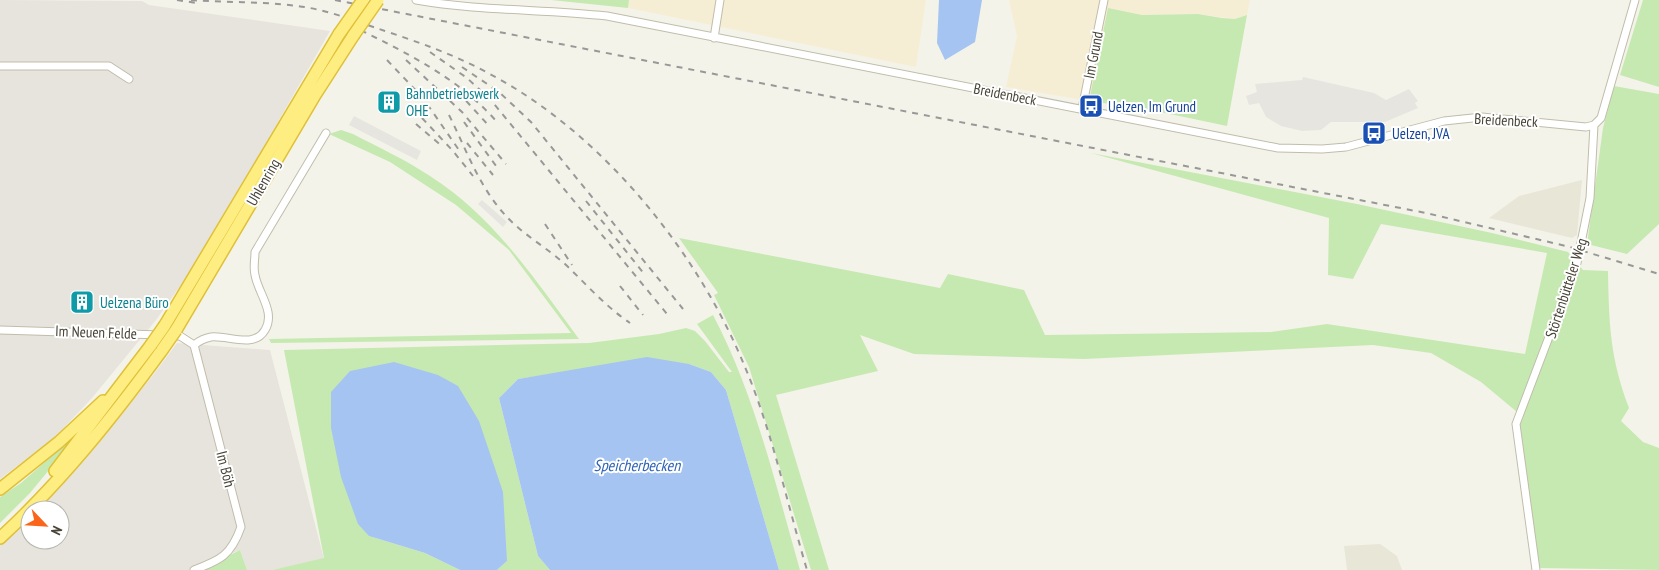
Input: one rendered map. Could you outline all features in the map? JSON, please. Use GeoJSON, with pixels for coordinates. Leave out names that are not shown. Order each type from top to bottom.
{"type":"FeatureCollection","features":[{"type":"Feature","properties":{"kind":"highway","name":"Uhlenring"},"geometry":{"type":"LineString","coordinates":[[140,362],[165,325],[303,90],[363,0]]}},
{"type":"Feature","properties":{"kind":"highway","name":"Uhlenring"},"geometry":{"type":"LineString","coordinates":[[1,537],[88,446],[117,411],[162,350],[176,330],[315,95],[378,0]]}},
{"type":"Feature","properties":{"kind":"highway"},"geometry":{"type":"LineString","coordinates":[[0,489],[59,442],[100,404],[140,362]]}},
{"type":"Feature","properties":{"kind":"highway"},"geometry":{"type":"LineString","coordinates":[[1,537],[73,450],[140,362]]}},
{"type":"Feature","properties":{"kind":"street","name":"Breidenbeck"},"geometry":{"type":"LineString","coordinates":[[416,0],[480,9],[607,16],[1278,148],[1346,147],[1444,121],[1482,117],[1506,117],[1586,127],[1594,125]]}},
{"type":"Feature","properties":{"kind":"street"},"geometry":{"type":"LineString","coordinates":[[714,38],[720,0]]}},
{"type":"Feature","properties":{"kind":"street","name":"Im Grund"},"geometry":{"type":"LineString","coordinates":[[1082,109],[1104,0]]}},
{"type":"Feature","properties":{"kind":"street","name":"Störtenbütteler Weg"},"geometry":{"type":"LineString","coordinates":[[1536,570],[1516,424],[1577,262],[1590,198],[1594,125],[1601,118],[1635,0]]}},
{"type":"Feature","properties":{"kind":"street"},"geometry":{"type":"LineString","coordinates":[[0,66],[109,66],[129,79]]}},
{"type":"Feature","properties":{"kind":"street"},"geometry":{"type":"LineString","coordinates":[[192,343],[212,337],[251,340],[259,337],[265,331],[269,320],[268,312],[255,275],[255,252],[326,133]]}},
{"type":"Feature","properties":{"kind":"street","name":"Im Neuen Felde"},"geometry":{"type":"LineString","coordinates":[[0,330],[180,336],[192,343]]}},
{"type":"Feature","properties":{"kind":"street","name":"Im Böh"},"geometry":{"type":"LineString","coordinates":[[192,343],[241,527],[235,544],[220,561],[194,570]]}},
{"type":"Feature","properties":{"kind":"shaded area"},"geometry":{"type":"Polygon","coordinates":[[[0,0],[142,1],[149,5],[330,31],[200,258],[156,320],[92,398],[55,437],[0,479],[0,0]]]}},
{"type":"Feature","properties":{"kind":"shaded area"},"geometry":{"type":"Polygon","coordinates":[[[629,0],[926,0],[916,67],[628,8],[629,0]]]}},
{"type":"Feature","properties":{"kind":"shaded area"},"geometry":{"type":"Polygon","coordinates":[[[1009,0],[1250,0],[1247,15],[1235,19],[1198,14],[1142,15],[1108,9],[1089,101],[1006,87],[1017,36],[1009,0]]]}},
{"type":"Feature","properties":{"kind":"shaded area"},"geometry":{"type":"Polygon","coordinates":[[[1303,77],[1374,93],[1386,100],[1409,89],[1418,101],[1415,103],[1418,108],[1385,122],[1331,122],[1321,130],[1302,131],[1281,126],[1266,117],[1259,103],[1249,105],[1246,96],[1257,92],[1255,84],[1302,80],[1303,77]]]}},
{"type":"Feature","properties":{"kind":"shaded area"},"geometry":{"type":"Polygon","coordinates":[[[354,116],[421,151],[417,160],[349,125],[354,116]]]}},
{"type":"Feature","properties":{"kind":"shaded area"},"geometry":{"type":"Polygon","coordinates":[[[1582,180],[1577,235],[1572,238],[1489,218],[1519,196],[1582,180]]]}},
{"type":"Feature","properties":{"kind":"shaded area"},"geometry":{"type":"Polygon","coordinates":[[[482,200],[507,222],[503,227],[478,204],[482,200]]]}},
{"type":"Feature","properties":{"kind":"shaded area"},"geometry":{"type":"Polygon","coordinates":[[[177,343],[270,350],[324,559],[272,570],[247,570],[240,550],[189,570],[0,570],[0,545],[20,526],[20,550],[70,550],[70,500],[45,500],[92,451],[177,343]]]}},
{"type":"Feature","properties":{"kind":"shaded area"},"geometry":{"type":"Polygon","coordinates":[[[1380,544],[1397,556],[1402,570],[1347,570],[1344,546],[1380,544]]]}},
{"type":"Feature","properties":{"kind":"green space"},"geometry":{"type":"Polygon","coordinates":[[[551,0],[629,0],[628,8],[551,0]]]}},
{"type":"Feature","properties":{"kind":"green space"},"geometry":{"type":"Polygon","coordinates":[[[1643,0],[1659,0],[1659,87],[1620,75],[1643,0]]]}},
{"type":"Feature","properties":{"kind":"green space"},"geometry":{"type":"Polygon","coordinates":[[[1108,8],[1142,15],[1198,14],[1235,19],[1247,15],[1227,126],[1146,109],[1089,101],[1108,8]]]}},
{"type":"Feature","properties":{"kind":"green space"},"geometry":{"type":"Polygon","coordinates":[[[1614,86],[1659,94],[1659,224],[1627,254],[1587,244],[1603,128],[1614,86]]]}},
{"type":"Feature","properties":{"kind":"green space"},"geometry":{"type":"Polygon","coordinates":[[[341,130],[353,134],[421,170],[453,192],[474,210],[512,250],[579,339],[271,343],[269,339],[571,333],[509,250],[456,205],[390,162],[329,134],[341,130]]]}},
{"type":"Feature","properties":{"kind":"green space"},"geometry":{"type":"Polygon","coordinates":[[[1091,153],[1357,204],[1492,233],[1568,252],[1583,270],[1608,271],[1609,308],[1614,357],[1629,408],[1621,421],[1643,442],[1659,448],[1659,570],[1539,568],[1519,426],[1523,417],[1481,382],[1431,353],[1373,345],[1084,359],[914,354],[860,335],[878,371],[776,395],[829,570],[811,570],[749,367],[714,295],[718,293],[679,238],[940,288],[948,274],[1024,290],[1045,335],[1271,332],[1327,324],[1525,354],[1547,253],[1381,224],[1353,279],[1328,275],[1329,218],[1091,153]]]}},
{"type":"Feature","properties":{"kind":"green space"},"geometry":{"type":"Polygon","coordinates":[[[713,315],[741,376],[763,440],[800,570],[779,570],[726,390],[711,372],[689,364],[551,374],[518,379],[499,398],[538,556],[550,570],[497,570],[507,561],[369,536],[425,553],[460,570],[272,570],[324,558],[284,350],[589,343],[659,334],[686,328],[695,331],[729,372],[732,372],[697,324],[713,315]]]}},
{"type":"Feature","properties":{"kind":"green space"},"geometry":{"type":"Polygon","coordinates":[[[83,429],[30,493],[23,500],[20,500],[20,503],[0,523],[0,497],[21,483],[83,429]]]}},
{"type":"Feature","properties":{"kind":"green space"},"geometry":{"type":"Polygon","coordinates":[[[240,550],[247,570],[200,570],[240,550]]]}},
{"type":"Feature","properties":{"kind":"water"},"geometry":{"type":"Polygon","coordinates":[[[939,0],[982,0],[975,42],[945,60],[937,43],[939,0]]]}},
{"type":"Feature","properties":{"kind":"water","name":"Speicherbecken"},"geometry":{"type":"Polygon","coordinates":[[[647,357],[689,364],[711,372],[726,390],[779,570],[550,570],[538,556],[499,398],[518,379],[647,357]]]}},
{"type":"Feature","properties":{"kind":"water"},"geometry":{"type":"Polygon","coordinates":[[[394,362],[438,375],[458,386],[479,421],[503,492],[507,561],[497,570],[460,570],[425,553],[369,536],[358,524],[341,477],[331,428],[331,392],[350,371],[394,362]]]}},
{"type":"Feature","properties":{"kind":"railway"},"geometry":{"type":"LineString","coordinates":[[177,0],[197,3]]}},
{"type":"Feature","properties":{"kind":"railway"},"geometry":{"type":"LineString","coordinates":[[191,0],[266,3],[310,8],[348,18],[438,50],[488,73],[530,98],[569,127],[606,161],[641,198],[672,238],[700,280],[725,323],[755,391],[779,467],[807,570]]}},
{"type":"Feature","properties":{"kind":"railway"},"geometry":{"type":"LineString","coordinates":[[335,0],[1426,213],[1570,247],[1659,274]]}},
{"type":"Feature","properties":{"kind":"railway"},"geometry":{"type":"LineString","coordinates":[[350,25],[429,66],[465,92],[497,122]]}},
{"type":"Feature","properties":{"kind":"railway"},"geometry":{"type":"LineString","coordinates":[[430,52],[467,78],[490,99],[667,314]]}},
{"type":"Feature","properties":{"kind":"railway"},"geometry":{"type":"LineString","coordinates":[[387,60],[423,98],[461,153]]}},
{"type":"Feature","properties":{"kind":"railway"},"geometry":{"type":"LineString","coordinates":[[406,60],[462,112],[506,164]]}},
{"type":"Feature","properties":{"kind":"railway"},"geometry":{"type":"LineString","coordinates":[[462,67],[499,92],[531,122],[683,309]]}},
{"type":"Feature","properties":{"kind":"railway"},"geometry":{"type":"LineString","coordinates":[[458,92],[490,127]]}},
{"type":"Feature","properties":{"kind":"railway"},"geometry":{"type":"LineString","coordinates":[[449,115],[476,172],[492,199],[502,211],[513,223],[565,264],[604,302],[630,323]]}},
{"type":"Feature","properties":{"kind":"railway"},"geometry":{"type":"LineString","coordinates":[[422,118],[473,176]]}},
{"type":"Feature","properties":{"kind":"railway"},"geometry":{"type":"LineString","coordinates":[[464,122],[499,170]]}},
{"type":"Feature","properties":{"kind":"railway"},"geometry":{"type":"LineString","coordinates":[[416,124],[443,147]]}},
{"type":"Feature","properties":{"kind":"railway"},"geometry":{"type":"LineString","coordinates":[[467,143],[493,175]]}},
{"type":"Feature","properties":{"kind":"railway"},"geometry":{"type":"LineString","coordinates":[[586,201],[645,275]]}},
{"type":"Feature","properties":{"kind":"railway"},"geometry":{"type":"LineString","coordinates":[[545,224],[572,265]]}},
{"type":"Feature","properties":{"kind":"railway"},"geometry":{"type":"LineString","coordinates":[[620,286],[643,315]]}},
{"type":"Feature","properties":{"kind":"place","name":"Bahnbetriebswerk OHE"},"geometry":{"type":"Point","coordinates":[389,102]}},
{"type":"Feature","properties":{"kind":"place","name":"Uelzen, Im Grund"},"geometry":{"type":"Point","coordinates":[1091,106]}},
{"type":"Feature","properties":{"kind":"place","name":"Uelzen, JVA"},"geometry":{"type":"Point","coordinates":[1374,133]}},
{"type":"Feature","properties":{"kind":"place","name":"Uelzena Büro"},"geometry":{"type":"Point","coordinates":[82,302]}}]}
